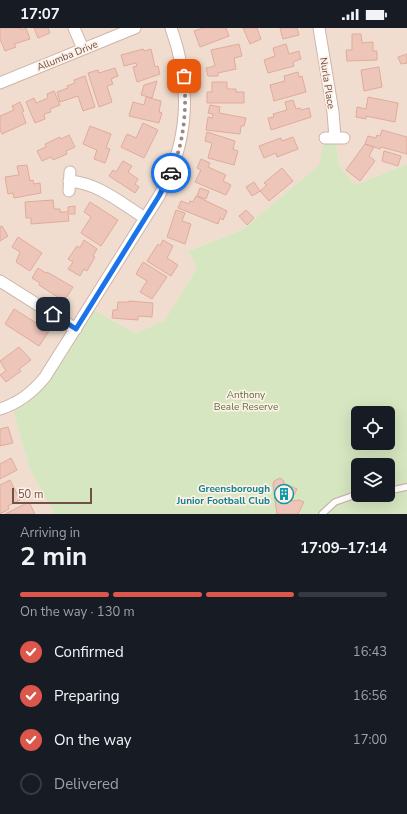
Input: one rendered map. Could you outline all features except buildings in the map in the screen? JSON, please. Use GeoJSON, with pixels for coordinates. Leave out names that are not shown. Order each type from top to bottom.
{"type":"FeatureCollection","features":[{"type":"Feature","properties":{"kind":"street"},"geometry":{"type":"LineString","coordinates":[[74,28],[83,49]]}},
{"type":"Feature","properties":{"kind":"street","name":"Allumba Drive"},"geometry":{"type":"LineString","coordinates":[[0,83],[135,28]]}},
{"type":"Feature","properties":{"kind":"street"},"geometry":{"type":"LineString","coordinates":[[0,409],[18,402],[36,388],[50,370],[145,218],[168,178],[179,148],[184,126],[186,103],[184,76],[178,47],[171,28]]}},
{"type":"Feature","properties":{"kind":"street","name":"Nurla Place"},"geometry":{"type":"LineString","coordinates":[[319,28],[333,112],[334,138]]}},
{"type":"Feature","properties":{"kind":"street"},"geometry":{"type":"LineString","coordinates":[[69,181],[85,182],[95,186],[145,218]]}},
{"type":"Feature","properties":{"kind":"street"},"geometry":{"type":"LineString","coordinates":[[0,281],[76,329]]}},
{"type":"Feature","properties":{"kind":"lane"},"geometry":{"type":"LineString","coordinates":[[395,490],[407,487]]}},
{"type":"Feature","properties":{"kind":"lane"},"geometry":{"type":"LineString","coordinates":[[322,514],[335,502],[351,496]]}},
{"type":"Feature","properties":{"kind":"shaded area"},"geometry":{"type":"Polygon","coordinates":[[[0,28],[407,28],[407,164],[355,185],[339,165],[336,142],[319,165],[242,230],[188,251],[197,268],[164,321],[135,333],[94,310],[48,383],[36,396],[13,410],[29,467],[54,514],[0,514],[0,28]]]}},
{"type":"Feature","properties":{"kind":"green space","name":"Anthony Beale Reserve"},"geometry":{"type":"Polygon","coordinates":[[[324,142],[336,142],[339,165],[355,185],[407,164],[407,514],[54,514],[29,467],[13,410],[39,391],[50,379],[69,352],[94,310],[135,333],[164,321],[197,268],[188,251],[242,230],[319,165],[324,142]]]}},
{"type":"Feature","properties":{"kind":"way so far"},"geometry":{"type":"LineString","coordinates":[[171,173],[184,126],[186,103],[184,76]]}},
{"type":"Feature","properties":{"kind":"place","name":"Greensborough Junior Football Club"},"geometry":{"type":"Point","coordinates":[284,494]}},
{"type":"Feature","properties":{"kind":"route"},"geometry":{"type":"LineString","coordinates":[[53,314],[76,329],[159,196],[171,173]]}}]}
